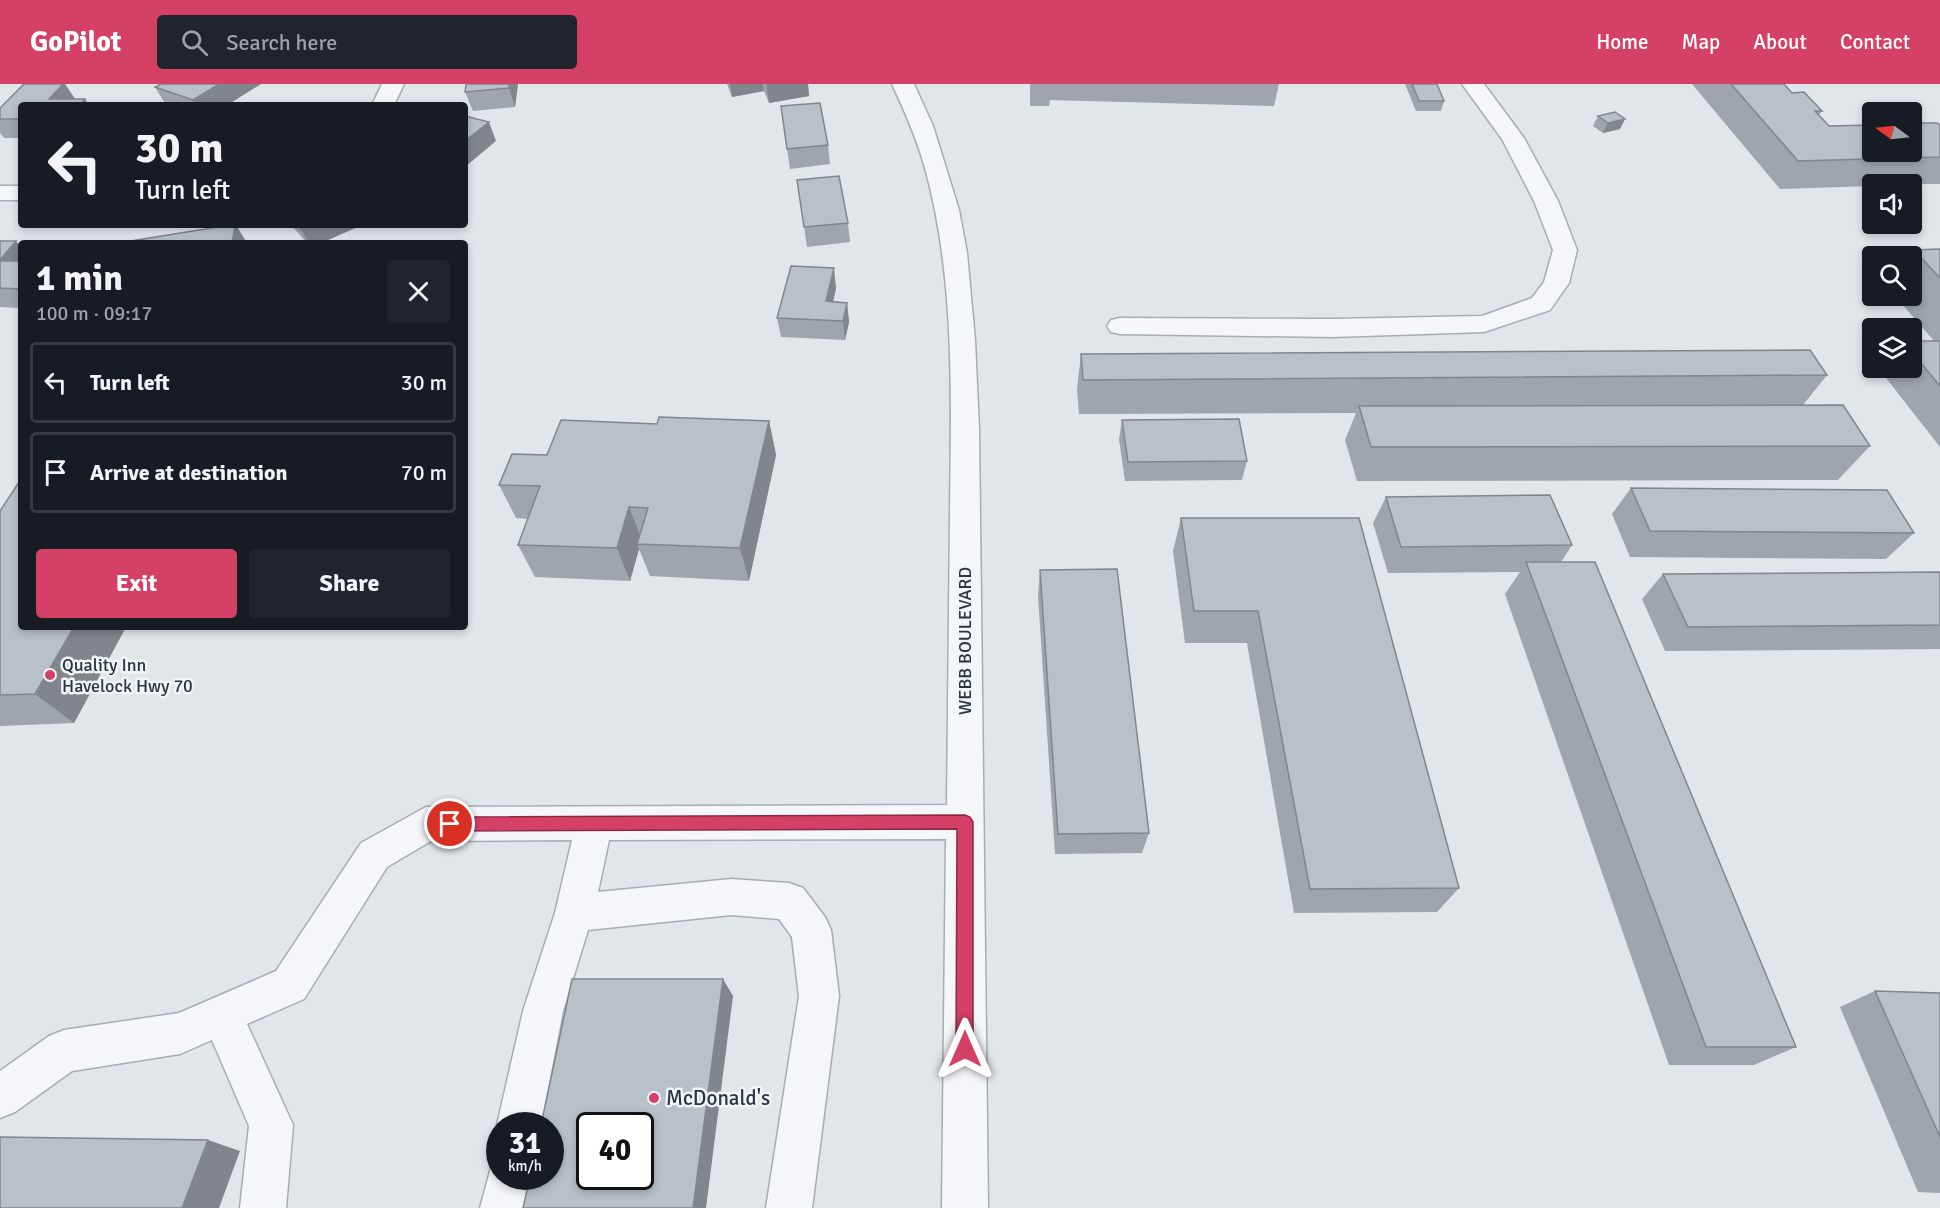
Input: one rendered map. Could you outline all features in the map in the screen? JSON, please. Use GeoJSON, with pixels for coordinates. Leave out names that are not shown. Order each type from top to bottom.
{"type":"FeatureCollection","features":[{"type":"Feature","properties":{"kind":"street"},"geometry":{"type":"LineString","coordinates":[[384,102],[393,84]]}},
{"type":"Feature","properties":{"kind":"street","name":"WEBB BOULEVARD"},"geometry":{"type":"LineString","coordinates":[[903,84],[927,138],[939,173],[950,219],[960,304],[965,429],[965,1208]]}},
{"type":"Feature","properties":{"kind":"street"},"geometry":{"type":"LineString","coordinates":[[1120,326],[1334,327],[1484,324],[1541,304],[1556,283],[1565,250],[1546,201],[1513,138],[1473,84]]}},
{"type":"Feature","properties":{"kind":"street"},"geometry":{"type":"LineString","coordinates":[[0,193],[18,193]]}},
{"type":"Feature","properties":{"kind":"street"},"geometry":{"type":"LineString","coordinates":[[0,1097],[64,1051],[180,1033],[290,985],[374,855],[426,824],[965,822]]}},
{"type":"Feature","properties":{"kind":"street"},"geometry":{"type":"LineString","coordinates":[[522,1112],[543,1011],[574,913],[594,823]]}},
{"type":"Feature","properties":{"kind":"street"},"geometry":{"type":"LineString","coordinates":[[574,913],[731,897],[778,900],[789,901],[812,930],[819,996],[789,1208]]}},
{"type":"Feature","properties":{"kind":"street"},"geometry":{"type":"LineString","coordinates":[[222,1015],[271,1125],[263,1208]]}},
{"type":"Feature","properties":{"kind":"street"},"geometry":{"type":"LineString","coordinates":[[502,1208],[506,1190]]}},
{"type":"Feature","properties":{"kind":"building"},"geometry":{"type":"Polygon","coordinates":[[[24,84],[63,84],[49,99],[85,99],[82,102],[18,102],[18,119],[0,119],[0,108],[24,84]]]}},
{"type":"Feature","properties":{"kind":"building"},"geometry":{"type":"Polygon","coordinates":[[[161,84],[219,84],[193,100],[155,87],[161,84]]]}},
{"type":"Feature","properties":{"kind":"building"},"geometry":{"type":"Polygon","coordinates":[[[466,84],[509,84],[509,88],[465,92],[466,84]]]}},
{"type":"Feature","properties":{"kind":"building"},"geometry":{"type":"Polygon","coordinates":[[[1412,84],[1437,84],[1444,101],[1419,101],[1412,84]]]}},
{"type":"Feature","properties":{"kind":"building"},"geometry":{"type":"Polygon","coordinates":[[[1731,84],[1784,84],[1792,93],[1804,92],[1822,111],[1815,111],[1829,126],[1862,125],[1862,159],[1798,161],[1731,84]]]}},
{"type":"Feature","properties":{"kind":"building"},"geometry":{"type":"Polygon","coordinates":[[[820,103],[828,145],[787,149],[781,106],[820,103]]]}},
{"type":"Feature","properties":{"kind":"building"},"geometry":{"type":"Polygon","coordinates":[[[1615,112],[1625,119],[1608,123],[1598,116],[1615,112]]]}},
{"type":"Feature","properties":{"kind":"building"},"geometry":{"type":"Polygon","coordinates":[[[468,117],[489,122],[468,139],[468,117]]]}},
{"type":"Feature","properties":{"kind":"building"},"geometry":{"type":"Polygon","coordinates":[[[1922,123],[1940,125],[1940,157],[1922,158],[1922,123]]]}},
{"type":"Feature","properties":{"kind":"building"},"geometry":{"type":"Polygon","coordinates":[[[839,176],[848,223],[804,227],[797,180],[839,176]]]}},
{"type":"Feature","properties":{"kind":"building"},"geometry":{"type":"Polygon","coordinates":[[[211,228],[234,228],[232,240],[137,240],[211,228]]]}},
{"type":"Feature","properties":{"kind":"building"},"geometry":{"type":"Polygon","coordinates":[[[0,241],[16,241],[0,260],[0,241]]]}},
{"type":"Feature","properties":{"kind":"building"},"geometry":{"type":"Polygon","coordinates":[[[1940,249],[1940,278],[1922,259],[1922,250],[1940,249]]]}},
{"type":"Feature","properties":{"kind":"building"},"geometry":{"type":"Polygon","coordinates":[[[0,261],[18,261],[18,289],[0,288],[0,261]]]}},
{"type":"Feature","properties":{"kind":"building"},"geometry":{"type":"Polygon","coordinates":[[[791,266],[834,268],[826,301],[847,303],[843,321],[777,318],[791,266]]]}},
{"type":"Feature","properties":{"kind":"building"},"geometry":{"type":"Polygon","coordinates":[[[1922,341],[1940,341],[1940,386],[1922,364],[1922,341]]]}},
{"type":"Feature","properties":{"kind":"building"},"geometry":{"type":"Polygon","coordinates":[[[1810,350],[1827,375],[1083,380],[1081,354],[1810,350]]]}},
{"type":"Feature","properties":{"kind":"building"},"geometry":{"type":"Polygon","coordinates":[[[1843,405],[1870,446],[1371,447],[1359,406],[1843,405]]]}},
{"type":"Feature","properties":{"kind":"building"},"geometry":{"type":"Polygon","coordinates":[[[659,417],[769,421],[740,548],[637,544],[648,508],[629,507],[617,548],[518,545],[540,486],[499,485],[512,454],[547,455],[561,420],[657,424],[659,417]]]}},
{"type":"Feature","properties":{"kind":"building"},"geometry":{"type":"Polygon","coordinates":[[[1239,419],[1247,461],[1128,462],[1122,420],[1239,419]]]}},
{"type":"Feature","properties":{"kind":"building"},"geometry":{"type":"Polygon","coordinates":[[[18,484],[18,630],[72,630],[35,694],[0,695],[0,511],[18,484]]]}},
{"type":"Feature","properties":{"kind":"building"},"geometry":{"type":"Polygon","coordinates":[[[1631,488],[1887,490],[1914,533],[1650,531],[1631,488]]]}},
{"type":"Feature","properties":{"kind":"building"},"geometry":{"type":"Polygon","coordinates":[[[1550,495],[1572,545],[1401,547],[1386,497],[1550,495]]]}},
{"type":"Feature","properties":{"kind":"building"},"geometry":{"type":"Polygon","coordinates":[[[1181,518],[1359,518],[1459,888],[1310,889],[1258,611],[1194,611],[1181,518]]]}},
{"type":"Feature","properties":{"kind":"building"},"geometry":{"type":"Polygon","coordinates":[[[1526,562],[1595,562],[1796,1047],[1706,1047],[1526,562]]]}},
{"type":"Feature","properties":{"kind":"building"},"geometry":{"type":"Polygon","coordinates":[[[1117,569],[1149,833],[1058,834],[1040,570],[1117,569]]]}},
{"type":"Feature","properties":{"kind":"building"},"geometry":{"type":"Polygon","coordinates":[[[1940,572],[1940,625],[1688,627],[1663,574],[1940,572]]]}},
{"type":"Feature","properties":{"kind":"building"},"geometry":{"type":"Polygon","coordinates":[[[572,979],[723,979],[693,1208],[523,1208],[527,1190],[564,1190],[564,1112],[544,1112],[572,979]]]}},
{"type":"Feature","properties":{"kind":"building"},"geometry":{"type":"Polygon","coordinates":[[[1875,991],[1940,993],[1940,1137],[1875,991]]]}},
{"type":"Feature","properties":{"kind":"building"},"geometry":{"type":"Polygon","coordinates":[[[0,1137],[208,1140],[182,1208],[0,1208],[0,1137]]]}},
{"type":"Feature","properties":{"kind":"place","name":"Quality Inn Havelock Hwy 70"},"geometry":{"type":"Point","coordinates":[50,675]}},
{"type":"Feature","properties":{"kind":"place","name":"McDonald's"},"geometry":{"type":"Point","coordinates":[654,1098]}},
{"type":"Feature","properties":{"kind":"route"},"geometry":{"type":"LineString","coordinates":[[450,824],[965,822],[965,1049]]}}]}
